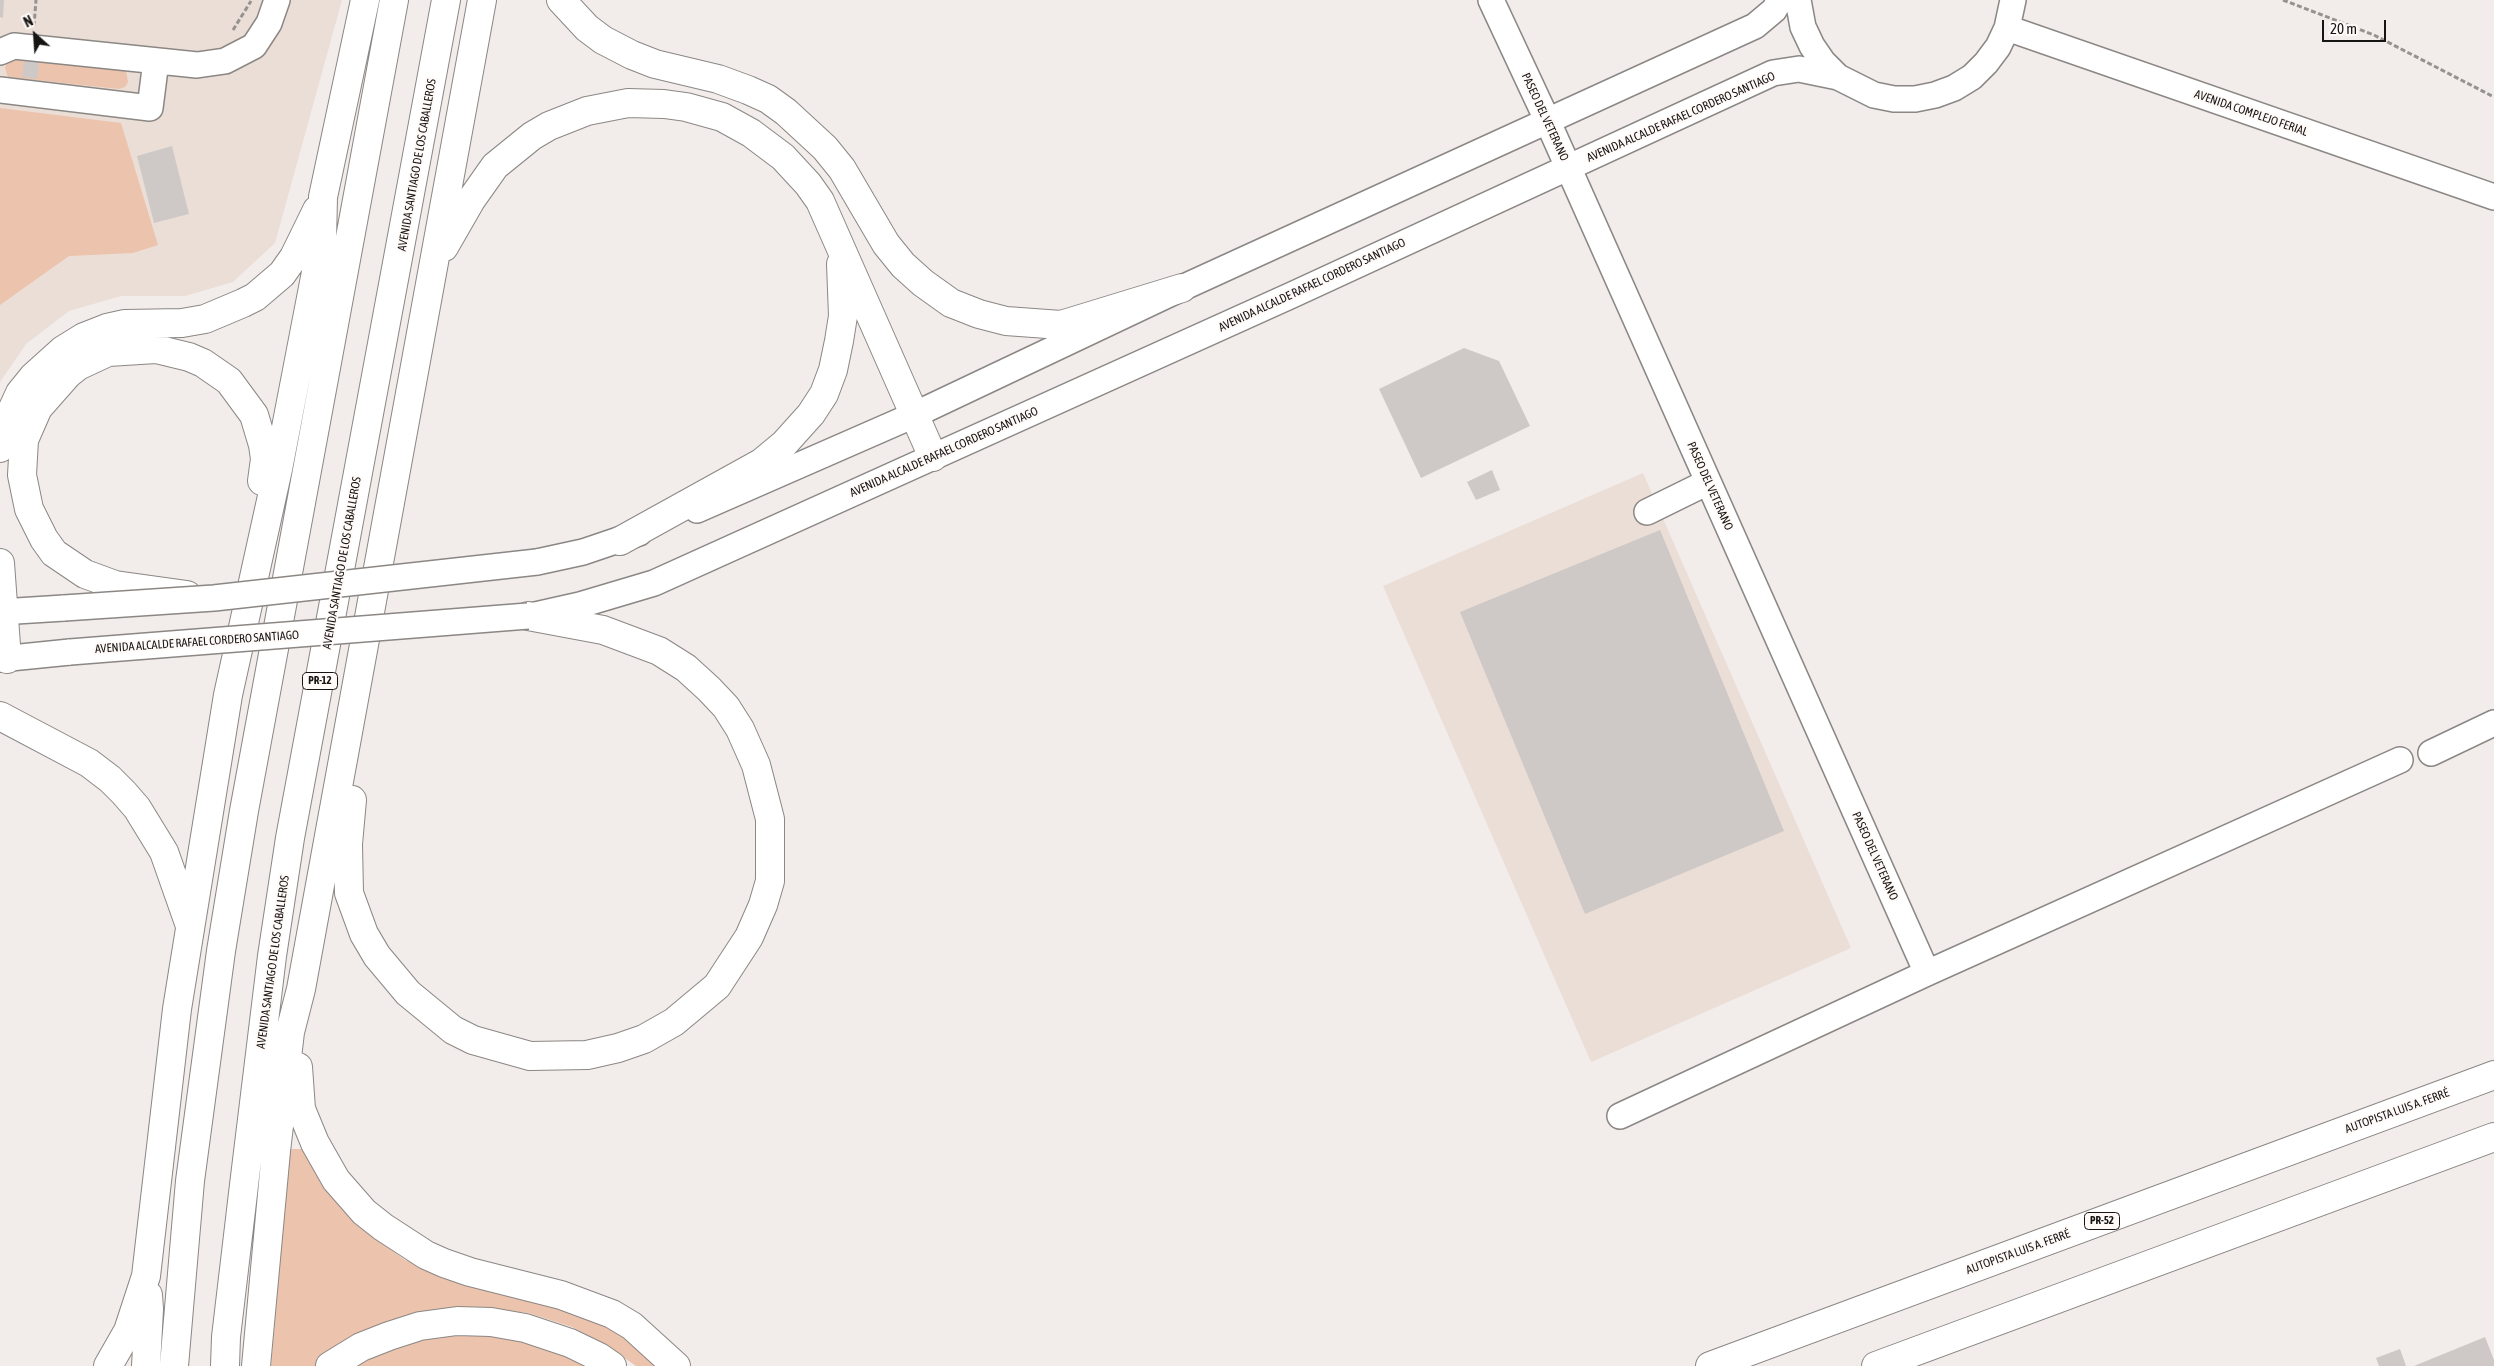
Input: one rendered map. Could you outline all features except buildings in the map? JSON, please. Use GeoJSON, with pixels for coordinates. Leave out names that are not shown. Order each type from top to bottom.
{"type":"FeatureCollection","features":[{"type":"Feature","properties":{"kind":"highway"},"geometry":{"type":"LineString","coordinates":[[108,1366],[128,1331],[146,1276],[177,1009],[228,695],[261,544],[322,241],[322,197],[365,0]]}},
{"type":"Feature","properties":{"kind":"highway"},"geometry":{"type":"LineString","coordinates":[[174,1366],[190,1181],[221,951],[244,811],[394,0]]}},
{"type":"Feature","properties":{"kind":"highway","name":"AVENIDA SANTIAGO DE LOS CABALLEROS"},"geometry":{"type":"LineString","coordinates":[[225,1366],[226,1337],[245,1175],[272,956],[290,838],[446,0]]}},
{"type":"Feature","properties":{"kind":"highway"},"geometry":{"type":"LineString","coordinates":[[256,1366],[282,1093],[290,1032],[301,989],[482,0]]}},
{"type":"Feature","properties":{"kind":"highway"},"geometry":{"type":"LineString","coordinates":[[561,0],[587,28],[602,40],[632,55],[655,64],[718,79],[741,87],[768,99],[786,112],[825,148],[842,169],[886,244],[903,265],[923,283],[951,302],[978,314],[1006,321],[1061,325],[1182,288]]}},
{"type":"Feature","properties":{"kind":"highway"},"geometry":{"type":"LineString","coordinates":[[435,263],[471,200],[495,166],[511,151],[532,136],[566,118],[606,106],[628,103],[686,107],[722,117],[751,132],[783,157],[808,184],[820,201],[933,457]]}},
{"type":"Feature","properties":{"kind":"highway"},"geometry":{"type":"LineString","coordinates":[[0,448],[6,423],[20,393],[33,377],[63,350],[84,337],[107,328],[125,324],[163,325],[204,319],[255,297],[282,274],[294,257],[322,197]]}},
{"type":"Feature","properties":{"kind":"highway"},"geometry":{"type":"LineString","coordinates":[[620,541],[761,463],[784,444],[811,414],[824,394],[833,370],[839,341],[843,316],[840,250]]}},
{"type":"Feature","properties":{"kind":"highway"},"geometry":{"type":"LineString","coordinates":[[214,598],[115,585],[73,568],[54,553],[44,540],[29,509],[22,475],[24,440],[38,408],[68,374],[93,358],[122,350],[156,349],[203,363],[229,381],[245,401],[260,430],[265,458],[260,492],[261,544]]}},
{"type":"Feature","properties":{"kind":"highway"},"geometry":{"type":"LineString","coordinates":[[0,563],[4,659]]}},
{"type":"Feature","properties":{"kind":"highway"},"geometry":{"type":"LineString","coordinates":[[352,712],[357,774],[350,817],[349,893],[364,934],[372,948],[408,993],[453,1030],[473,1040],[530,1056],[588,1055],[618,1048],[644,1039],[674,1022],[717,986],[749,937],[763,905],[770,881],[770,819],[763,787],[749,746],[726,707],[686,668],[659,651],[603,630],[528,616]]}},
{"type":"Feature","properties":{"kind":"highway"},"geometry":{"type":"LineString","coordinates":[[0,716],[89,764],[110,779],[124,793],[137,808],[164,852],[190,927]]}},
{"type":"Feature","properties":{"kind":"highway"},"geometry":{"type":"LineString","coordinates":[[301,989],[298,1076],[301,1109],[315,1143],[336,1180],[364,1212],[426,1255],[470,1272],[561,1295],[612,1314],[632,1326],[676,1366]]}},
{"type":"Feature","properties":{"kind":"highway","name":"AUTOPISTA LUIS A. FERRÉ"},"geometry":{"type":"LineString","coordinates":[[1710,1366],[2494,1075]]}},
{"type":"Feature","properties":{"kind":"highway"},"geometry":{"type":"LineString","coordinates":[[1876,1366],[2494,1137]]}},
{"type":"Feature","properties":{"kind":"highway"},"geometry":{"type":"LineString","coordinates":[[146,1276],[150,1309],[146,1366]]}},
{"type":"Feature","properties":{"kind":"highway"},"geometry":{"type":"LineString","coordinates":[[330,1366],[361,1347],[389,1336],[420,1326],[457,1321],[491,1322],[525,1328],[570,1343],[599,1357],[612,1366]]}},
{"type":"Feature","properties":{"kind":"street"},"geometry":{"type":"LineString","coordinates":[[0,52],[14,46],[197,65],[225,61],[254,46],[269,24],[277,0]]}},
{"type":"Feature","properties":{"kind":"street","name":"PASEO DEL VETERANO"},"geometry":{"type":"LineString","coordinates":[[1491,0],[1548,122],[1927,973]]}},
{"type":"Feature","properties":{"kind":"street"},"geometry":{"type":"LineString","coordinates":[[1,612],[214,598],[537,562],[620,541],[754,486],[914,416],[1182,288],[1755,26],[1774,10],[1780,0]]}},
{"type":"Feature","properties":{"kind":"street"},"geometry":{"type":"LineString","coordinates":[[1798,0],[1803,27],[1812,46],[1823,62],[1838,77],[1855,88],[1874,95],[1894,99],[1915,99],[1935,95],[1954,88],[1972,77],[1994,52],[2007,28],[2013,0]]}},
{"type":"Feature","properties":{"kind":"street","name":"AVENIDA COMPLEJO FERIAL"},"geometry":{"type":"LineString","coordinates":[[2007,28],[2494,197]]}},
{"type":"Feature","properties":{"kind":"street"},"geometry":{"type":"LineString","coordinates":[[0,90],[150,108],[156,61]]}},
{"type":"Feature","properties":{"kind":"street","name":"AVENIDA ALCALDE RAFAEL CORDERO SANTIAGO"},"geometry":{"type":"LineString","coordinates":[[4,659],[70,652],[528,616],[580,605],[654,583],[1773,73],[1799,69],[1838,77]]}},
{"type":"Feature","properties":{"kind":"street"},"geometry":{"type":"LineString","coordinates":[[1647,512],[1708,482]]}},
{"type":"Feature","properties":{"kind":"street"},"geometry":{"type":"LineString","coordinates":[[2431,753],[2494,723]]}},
{"type":"Feature","properties":{"kind":"street"},"geometry":{"type":"LineString","coordinates":[[1620,1116],[1927,973],[2400,760]]}},
{"type":"Feature","properties":{"kind":"path"},"geometry":{"type":"LineString","coordinates":[[2284,0],[2374,34],[2494,97]]}},
{"type":"Feature","properties":{"kind":"shaded area"},"geometry":{"type":"Polygon","coordinates":[[[0,0],[342,0],[275,243],[233,282],[185,296],[121,296],[69,311],[26,344],[0,382],[0,0]]]}},
{"type":"Feature","properties":{"kind":"shaded area"},"geometry":{"type":"Polygon","coordinates":[[[17,58],[126,71],[128,82],[125,87],[119,89],[8,77],[5,68],[8,59],[17,58]]]}},
{"type":"Feature","properties":{"kind":"shaded area"},"geometry":{"type":"Polygon","coordinates":[[[0,108],[121,123],[158,245],[133,253],[69,256],[0,305],[0,108]]]}},
{"type":"Feature","properties":{"kind":"shaded area"},"geometry":{"type":"Polygon","coordinates":[[[1643,473],[1851,948],[1591,1062],[1383,586],[1643,473]]]}},
{"type":"Feature","properties":{"kind":"shaded area"},"geometry":{"type":"Polygon","coordinates":[[[290,1149],[304,1149],[315,1173],[343,1209],[374,1238],[405,1260],[453,1278],[533,1296],[615,1329],[663,1366],[636,1366],[606,1345],[572,1327],[528,1313],[482,1308],[458,1310],[357,1337],[315,1366],[271,1366],[290,1149]]]}},
{"type":"Feature","properties":{"kind":"shaded area"},"geometry":{"type":"Polygon","coordinates":[[[456,1329],[523,1336],[596,1366],[354,1366],[389,1347],[456,1329]]]}}]}
